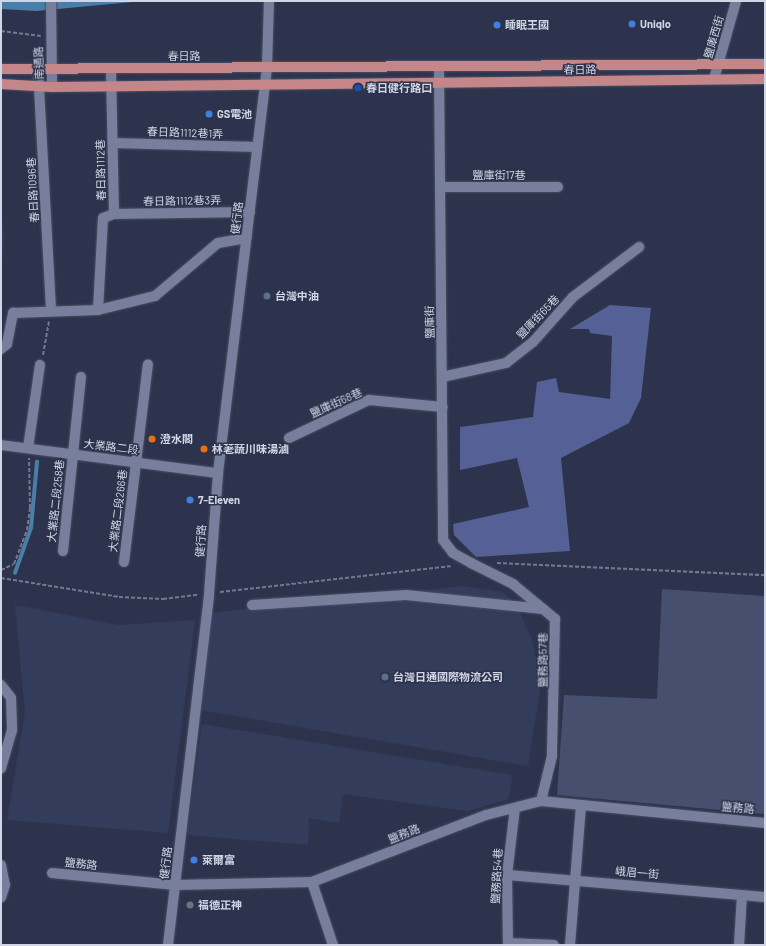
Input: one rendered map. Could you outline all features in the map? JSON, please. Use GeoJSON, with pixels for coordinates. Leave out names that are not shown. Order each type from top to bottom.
{"type":"FeatureCollection","features":[{"type":"Feature","properties":{"kind":"main road","name":"春日路"},"geometry":{"type":"LineString","coordinates":[[1,69],[38,69],[50,71],[267,67],[439,68],[765,64]]}},
{"type":"Feature","properties":{"kind":"main road","name":"春日路"},"geometry":{"type":"LineString","coordinates":[[265,82],[439,84],[765,79]]}},
{"type":"Feature","properties":{"kind":"main road"},"geometry":{"type":"LineString","coordinates":[[1,84],[39,84],[52,87],[111,84],[265,82]]}},
{"type":"Feature","properties":{"kind":"street","name":"南通路"},"geometry":{"type":"LineString","coordinates":[[50,1],[50,71],[52,87]]}},
{"type":"Feature","properties":{"kind":"street","name":"健行路"},"geometry":{"type":"LineString","coordinates":[[168,945],[209,594],[218,473],[267,67],[269,1]]}},
{"type":"Feature","properties":{"kind":"street","name":"鹽庫西街"},"geometry":{"type":"LineString","coordinates":[[714,79],[736,1]]}},
{"type":"Feature","properties":{"kind":"street","name":"鹽庫街"},"geometry":{"type":"LineString","coordinates":[[439,68],[443,540],[453,553],[471,564]]}},
{"type":"Feature","properties":{"kind":"street","name":"春日路1096巷"},"geometry":{"type":"LineString","coordinates":[[38,69],[51,311]]}},
{"type":"Feature","properties":{"kind":"street","name":"春日路1112巷"},"geometry":{"type":"LineString","coordinates":[[98,310],[103,218],[114,214],[111,69]]}},
{"type":"Feature","properties":{"kind":"street","name":"春日路1112巷1弄"},"geometry":{"type":"LineString","coordinates":[[113,143],[258,147]]}},
{"type":"Feature","properties":{"kind":"street","name":"鹽庫街17巷"},"geometry":{"type":"LineString","coordinates":[[440,187],[558,187]]}},
{"type":"Feature","properties":{"kind":"street","name":"春日路1112巷3弄"},"geometry":{"type":"LineString","coordinates":[[114,214],[250,212]]}},
{"type":"Feature","properties":{"kind":"street"},"geometry":{"type":"LineString","coordinates":[[1,349],[7,344],[13,313],[98,310],[155,296],[218,243],[246,238]]}},
{"type":"Feature","properties":{"kind":"street","name":"鹽庫街65巷"},"geometry":{"type":"LineString","coordinates":[[442,377],[506,363],[533,342],[573,297],[639,247]]}},
{"type":"Feature","properties":{"kind":"street","name":"大業路二段266巷"},"geometry":{"type":"LineString","coordinates":[[124,562],[148,364]]}},
{"type":"Feature","properties":{"kind":"street"},"geometry":{"type":"LineString","coordinates":[[35,449],[40,366]]}},
{"type":"Feature","properties":{"kind":"street","name":"大業路二段258巷"},"geometry":{"type":"LineString","coordinates":[[63,551],[81,377]]}},
{"type":"Feature","properties":{"kind":"street","name":"鹽庫街68巷"},"geometry":{"type":"LineString","coordinates":[[289,438],[369,400],[442,407]]}},
{"type":"Feature","properties":{"kind":"street","name":"大業路二段"},"geometry":{"type":"LineString","coordinates":[[1,445],[218,473]]}},
{"type":"Feature","properties":{"kind":"street","name":"鹽務路57巷"},"geometry":{"type":"LineString","coordinates":[[471,564],[514,584],[555,619],[556,674],[552,756],[541,801]]}},
{"type":"Feature","properties":{"kind":"street"},"geometry":{"type":"LineString","coordinates":[[252,605],[406,594],[543,609]]}},
{"type":"Feature","properties":{"kind":"street"},"geometry":{"type":"LineString","coordinates":[[1,685],[11,698],[12,730],[1,768]]}},
{"type":"Feature","properties":{"kind":"street","name":"鹽務路"},"geometry":{"type":"LineString","coordinates":[[52,873],[175,885],[312,882],[486,815],[541,801],[765,823]]}},
{"type":"Feature","properties":{"kind":"street"},"geometry":{"type":"LineString","coordinates":[[570,945],[581,806]]}},
{"type":"Feature","properties":{"kind":"street","name":"鹽務路54巷"},"geometry":{"type":"LineString","coordinates":[[508,944],[507,875],[515,808]]}},
{"type":"Feature","properties":{"kind":"street"},"geometry":{"type":"LineString","coordinates":[[1,897],[5,885],[2,868]]}},
{"type":"Feature","properties":{"kind":"street","name":"峨眉一街"},"geometry":{"type":"LineString","coordinates":[[507,875],[765,897]]}},
{"type":"Feature","properties":{"kind":"street"},"geometry":{"type":"LineString","coordinates":[[312,882],[333,945]]}},
{"type":"Feature","properties":{"kind":"street"},"geometry":{"type":"LineString","coordinates":[[739,945],[742,895]]}},
{"type":"Feature","properties":{"kind":"street"},"geometry":{"type":"LineString","coordinates":[[508,944],[554,945]]}},
{"type":"Feature","properties":{"kind":"path"},"geometry":{"type":"LineString","coordinates":[[1,31],[50,38]]}},
{"type":"Feature","properties":{"kind":"path"},"geometry":{"type":"LineString","coordinates":[[40,366],[49,322]]}},
{"type":"Feature","properties":{"kind":"path"},"geometry":{"type":"LineString","coordinates":[[1,570],[14,564],[27,530],[35,449]]}},
{"type":"Feature","properties":{"kind":"path"},"geometry":{"type":"LineString","coordinates":[[489,563],[765,575]]}},
{"type":"Feature","properties":{"kind":"path"},"geometry":{"type":"LineString","coordinates":[[214,593],[456,565]]}},
{"type":"Feature","properties":{"kind":"path"},"geometry":{"type":"LineString","coordinates":[[1,578],[28,584],[163,600],[204,594]]}},
{"type":"Feature","properties":{"kind":"shaded area"},"geometry":{"type":"Polygon","coordinates":[[[1,1],[143,1],[36,11],[1,9],[1,1]]]}},
{"type":"Feature","properties":{"kind":"shaded area"},"geometry":{"type":"Polygon","coordinates":[[[1,206],[4,237],[1,274],[1,206]]]}},
{"type":"Feature","properties":{"kind":"shaded area"},"geometry":{"type":"Polygon","coordinates":[[[610,305],[651,308],[641,398],[629,423],[561,458],[570,551],[476,557],[454,535],[453,524],[529,507],[517,458],[460,470],[460,427],[533,417],[537,382],[556,378],[559,392],[610,399],[612,336],[590,333],[589,329],[570,329],[610,305]]]}},
{"type":"Feature","properties":{"kind":"shaded area","name":"台灣日通國際物流公司"},"geometry":{"type":"Polygon","coordinates":[[[463,586],[502,592],[516,604],[532,640],[541,684],[528,766],[200,710],[210,613],[463,586]]]}},
{"type":"Feature","properties":{"kind":"shaded area"},"geometry":{"type":"Polygon","coordinates":[[[662,589],[765,596],[765,814],[557,795],[564,695],[657,699],[662,589]]]}},
{"type":"Feature","properties":{"kind":"shaded area"},"geometry":{"type":"Polygon","coordinates":[[[15,605],[119,625],[195,620],[168,833],[7,820],[25,712],[15,605]]]}},
{"type":"Feature","properties":{"kind":"shaded area"},"geometry":{"type":"Polygon","coordinates":[[[202,724],[512,775],[509,799],[467,811],[343,794],[339,823],[309,818],[308,845],[187,835],[202,724]]]}},
{"type":"Feature","properties":{"kind":"waterway"},"geometry":{"type":"LineString","coordinates":[[15,573],[31,528],[37,462]]}},
{"type":"Feature","properties":{"kind":"place","name":"Uniqlo"},"geometry":{"type":"Point","coordinates":[632,24]}},
{"type":"Feature","properties":{"kind":"place","name":"睡眠王國"},"geometry":{"type":"Point","coordinates":[497,25]}},
{"type":"Feature","properties":{"kind":"place","name":"春日健行路口"},"geometry":{"type":"Point","coordinates":[358,88]}},
{"type":"Feature","properties":{"kind":"place","name":"GS電池"},"geometry":{"type":"Point","coordinates":[209,114]}},
{"type":"Feature","properties":{"kind":"place","name":"台灣中油"},"geometry":{"type":"Point","coordinates":[267,296]}},
{"type":"Feature","properties":{"kind":"place","name":"澄水閣"},"geometry":{"type":"Point","coordinates":[152,439]}},
{"type":"Feature","properties":{"kind":"place","name":"林荖蔬川味湯滷"},"geometry":{"type":"Point","coordinates":[204,449]}},
{"type":"Feature","properties":{"kind":"place","name":"7-Eleven"},"geometry":{"type":"Point","coordinates":[190,500]}},
{"type":"Feature","properties":{"kind":"place","name":"台灣日通國際物流公司"},"geometry":{"type":"Point","coordinates":[385,677]}},
{"type":"Feature","properties":{"kind":"place","name":"萊爾富"},"geometry":{"type":"Point","coordinates":[194,860]}},
{"type":"Feature","properties":{"kind":"place","name":"福德正神"},"geometry":{"type":"Point","coordinates":[190,905]}}]}
